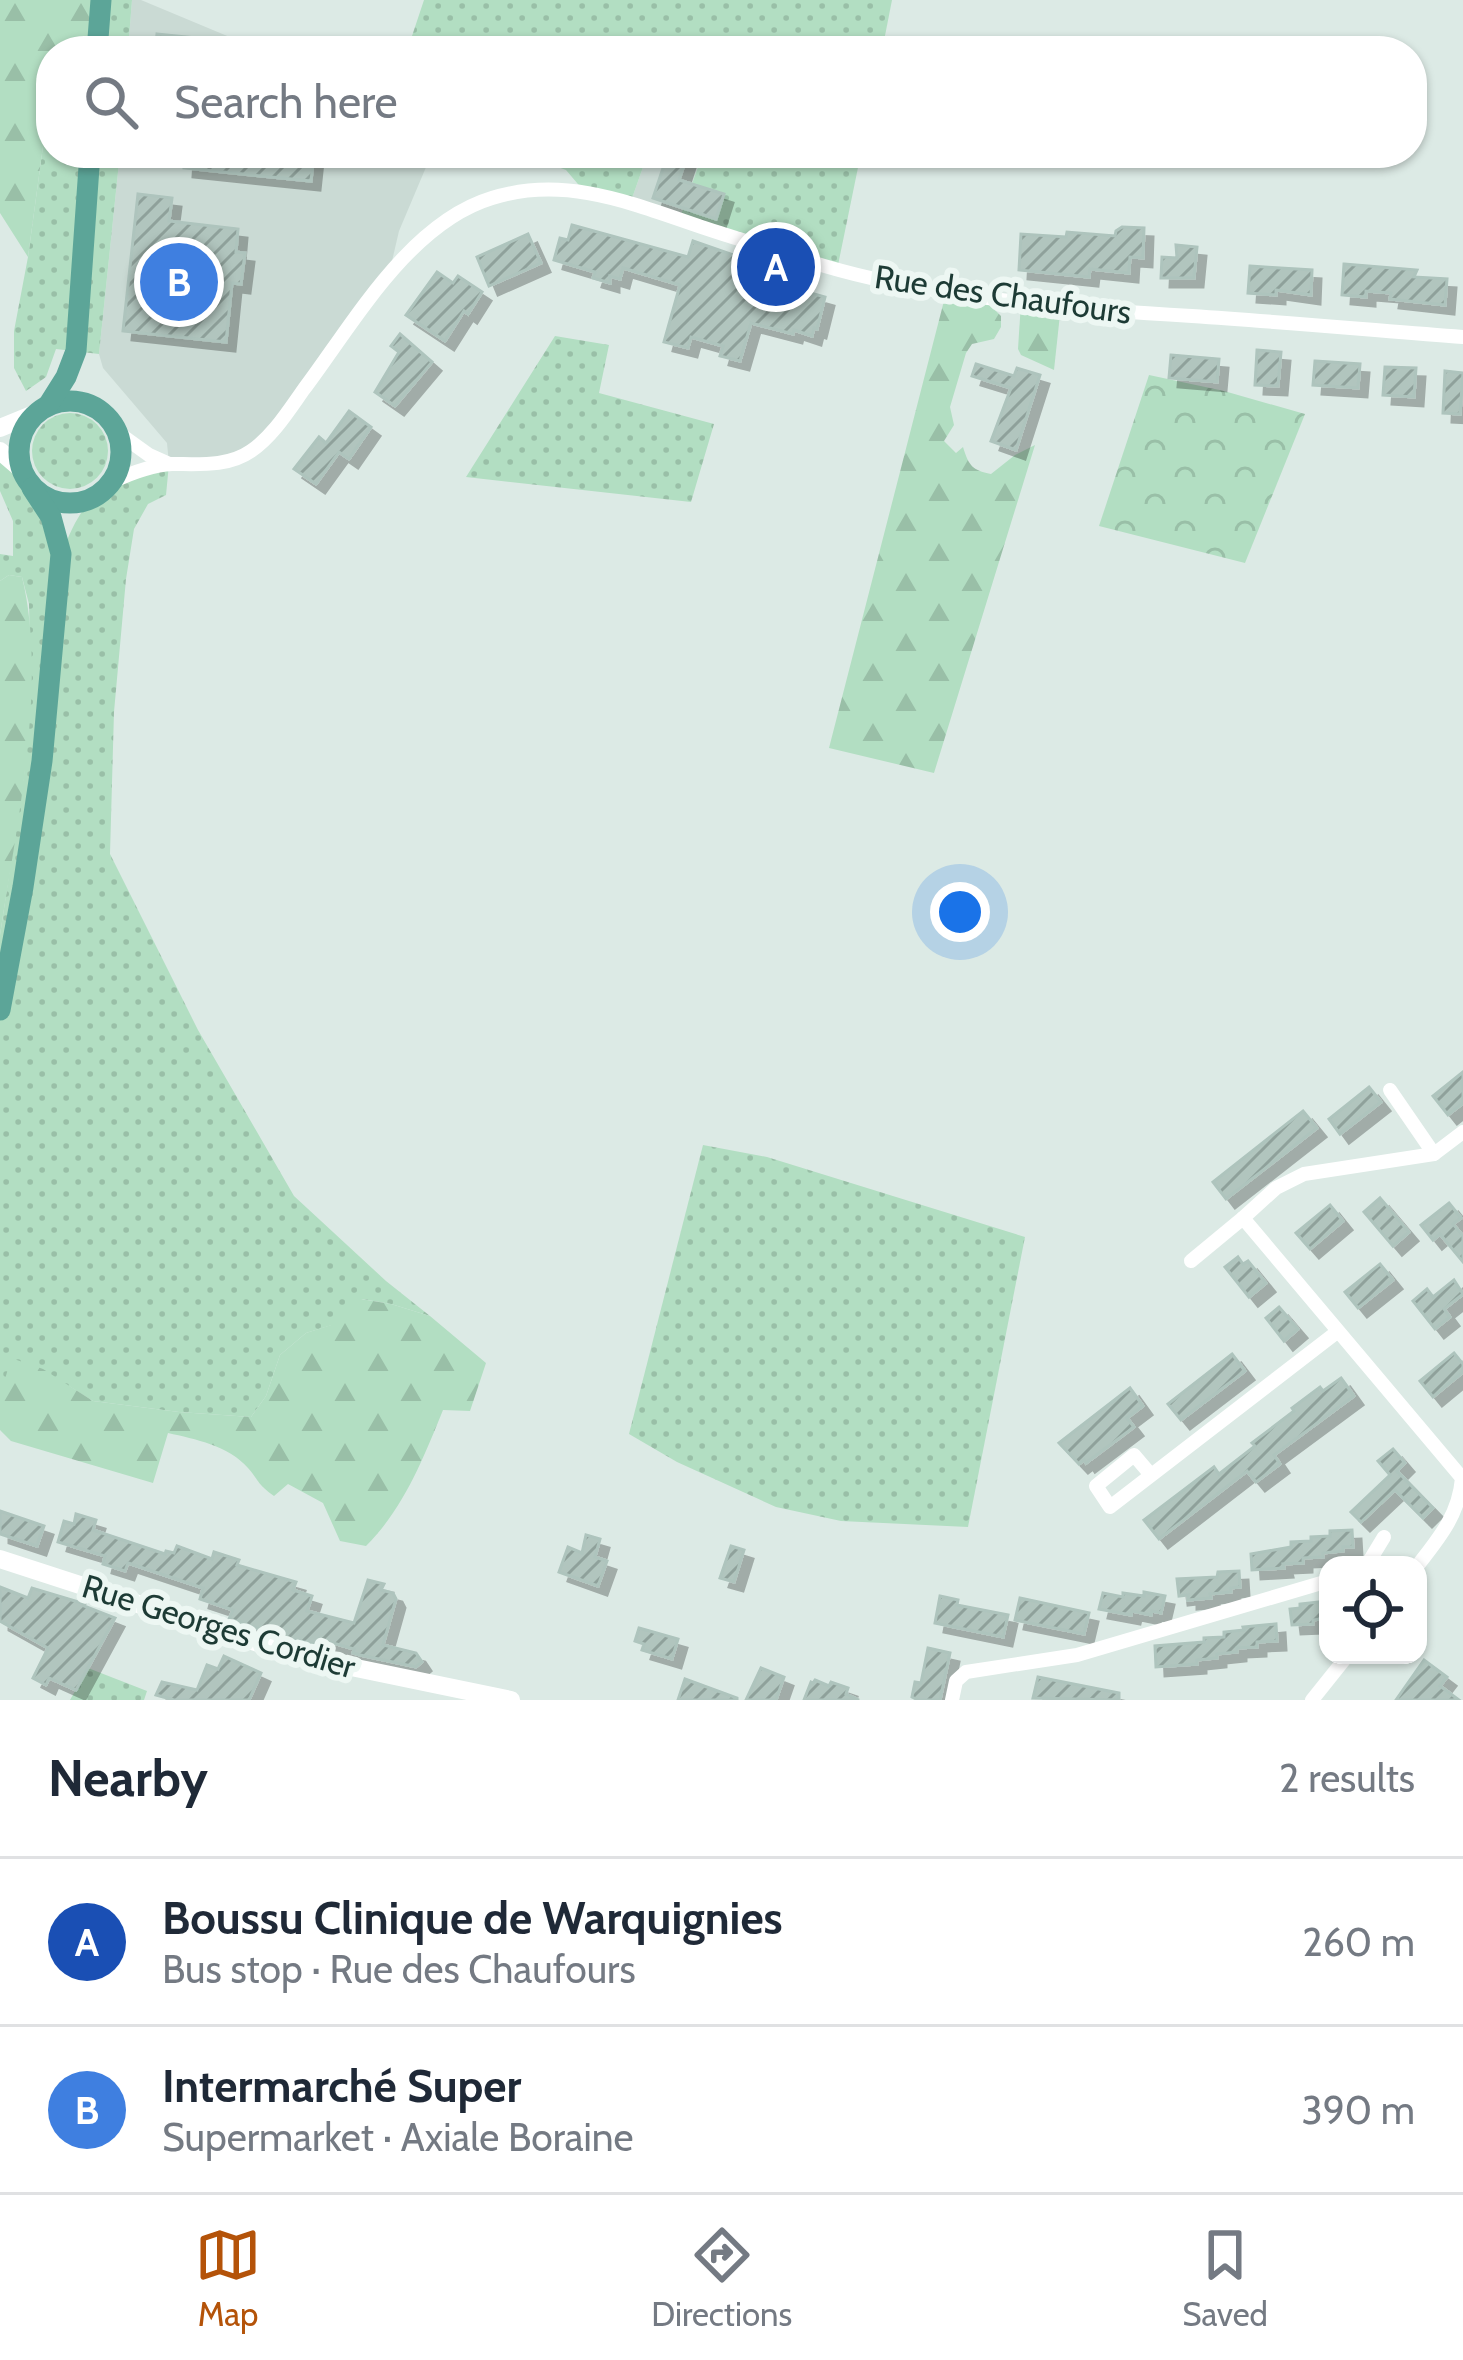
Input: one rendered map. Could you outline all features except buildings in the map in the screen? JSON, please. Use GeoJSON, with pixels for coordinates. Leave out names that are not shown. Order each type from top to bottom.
{"type":"FeatureCollection","features":[{"type":"Feature","properties":{"kind":"main road"},"geometry":{"type":"LineString","coordinates":[[99,36],[100,0]]}},
{"type":"Feature","properties":{"kind":"main road"},"geometry":{"type":"LineString","coordinates":[[61,554],[51,517],[26,479],[18,455],[25,426],[66,377],[76,351],[89,168]]}},
{"type":"Feature","properties":{"kind":"main road"},"geometry":{"type":"LineString","coordinates":[[26,479],[44,497],[75,504],[103,493],[119,466],[122,449],[117,433],[82,375],[76,351]]}},
{"type":"Feature","properties":{"kind":"main road"},"geometry":{"type":"LineString","coordinates":[[42,409],[66,400],[100,410]]}},
{"type":"Feature","properties":{"kind":"main road"},"geometry":{"type":"LineString","coordinates":[[0,1010],[42,761],[61,554],[90,500]]}},
{"type":"Feature","properties":{"kind":"street","name":"Rue des Chaufours"},"geometry":{"type":"LineString","coordinates":[[112,482],[169,464],[218,463],[253,450],[287,412],[388,274],[413,250],[459,212],[527,190],[583,190],[837,270],[946,293],[1138,313],[1463,337]]}},
{"type":"Feature","properties":{"kind":"street"},"geometry":{"type":"LineString","coordinates":[[0,428],[42,409]]}},
{"type":"Feature","properties":{"kind":"street"},"geometry":{"type":"LineString","coordinates":[[117,433],[169,464]]}},
{"type":"Feature","properties":{"kind":"street"},"geometry":{"type":"LineString","coordinates":[[0,451],[26,479]]}},
{"type":"Feature","properties":{"kind":"street"},"geometry":{"type":"LineString","coordinates":[[1390,1090],[1434,1154]]}},
{"type":"Feature","properties":{"kind":"street"},"geometry":{"type":"LineString","coordinates":[[1190,1261],[1276,1188],[1304,1174],[1434,1154],[1463,1132]]}},
{"type":"Feature","properties":{"kind":"street"},"geometry":{"type":"LineString","coordinates":[[1243,1218],[1462,1478],[1456,1528],[1427,1556]]}},
{"type":"Feature","properties":{"kind":"street"},"geometry":{"type":"LineString","coordinates":[[1151,1475],[1337,1332]]}},
{"type":"Feature","properties":{"kind":"street"},"geometry":{"type":"LineString","coordinates":[[1372,1556],[1384,1537]]}},
{"type":"Feature","properties":{"kind":"street","name":"Rue Georges Cordier"},"geometry":{"type":"LineString","coordinates":[[0,1558],[298,1656],[511,1700]]}},
{"type":"Feature","properties":{"kind":"street"},"geometry":{"type":"LineString","coordinates":[[952,1700],[956,1682],[966,1672],[1077,1655],[1319,1584]]}},
{"type":"Feature","properties":{"kind":"street"},"geometry":{"type":"LineString","coordinates":[[1312,1700],[1341,1664]]}},
{"type":"Feature","properties":{"kind":"shaded area"},"geometry":{"type":"Polygon","coordinates":[[[132,0],[141,0],[227,36],[129,36],[132,0]]]}},
{"type":"Feature","properties":{"kind":"shaded area"},"geometry":{"type":"Polygon","coordinates":[[[118,168],[426,168],[399,231],[389,274],[288,412],[239,458],[169,464],[167,443],[103,368],[99,354],[118,168]]]}},
{"type":"Feature","properties":{"kind":"shaded area"},"geometry":{"type":"Polygon","coordinates":[[[643,168],[698,168],[679,220],[630,204],[643,168]]]}},
{"type":"Feature","properties":{"kind":"green space"},"geometry":{"type":"Polygon","coordinates":[[[0,0],[101,0],[98,36],[36,36],[36,168],[40,168],[28,257],[0,213],[0,0]]]}},
{"type":"Feature","properties":{"kind":"green space"},"geometry":{"type":"Polygon","coordinates":[[[101,0],[132,0],[129,36],[98,36],[101,0]]]}},
{"type":"Feature","properties":{"kind":"green space"},"geometry":{"type":"Polygon","coordinates":[[[424,0],[892,0],[885,36],[412,36],[424,0]]]}},
{"type":"Feature","properties":{"kind":"green space"},"geometry":{"type":"Polygon","coordinates":[[[40,168],[118,168],[99,354],[56,349],[46,377],[26,391],[14,368],[14,331],[40,168]]]}},
{"type":"Feature","properties":{"kind":"green space"},"geometry":{"type":"Polygon","coordinates":[[[561,168],[643,168],[630,204],[583,190],[561,168]]]}},
{"type":"Feature","properties":{"kind":"green space"},"geometry":{"type":"Polygon","coordinates":[[[698,168],[858,168],[837,270],[679,220],[698,168]]]}},
{"type":"Feature","properties":{"kind":"green space"},"geometry":{"type":"Polygon","coordinates":[[[946,293],[995,299],[1001,327],[994,339],[972,344],[966,353],[950,407],[954,425],[944,441],[956,453],[963,447],[972,466],[991,474],[1035,445],[934,773],[829,748],[946,293]]]}},
{"type":"Feature","properties":{"kind":"green space"},"geometry":{"type":"Polygon","coordinates":[[[1021,302],[1061,305],[1054,370],[1021,355],[1018,349],[1021,302]]]}},
{"type":"Feature","properties":{"kind":"green space"},"geometry":{"type":"Polygon","coordinates":[[[555,336],[609,345],[599,393],[714,424],[691,502],[466,477],[555,336]]]}},
{"type":"Feature","properties":{"kind":"green space"},"geometry":{"type":"Polygon","coordinates":[[[1149,375],[1305,414],[1245,563],[1099,526],[1149,375]]]}},
{"type":"Feature","properties":{"kind":"green space"},"geometry":{"type":"Polygon","coordinates":[[[70,413],[97,424],[108,451],[97,478],[70,489],[43,478],[32,451],[43,424],[70,413]]]}},
{"type":"Feature","properties":{"kind":"green space"},"geometry":{"type":"Polygon","coordinates":[[[0,451],[37,497],[63,551],[82,512],[104,488],[126,476],[169,464],[166,495],[148,504],[134,529],[126,579],[114,712],[110,854],[198,1030],[294,1196],[430,1316],[362,1299],[332,1325],[306,1333],[280,1355],[266,1396],[251,1417],[93,1401],[69,1386],[0,1397],[0,935],[31,693],[29,604],[22,577],[9,575],[0,581],[0,554],[13,556],[13,521],[0,491],[0,451]]]}},
{"type":"Feature","properties":{"kind":"green space"},"geometry":{"type":"Polygon","coordinates":[[[9,575],[22,577],[29,618],[31,708],[0,935],[0,581],[9,575]]]}},
{"type":"Feature","properties":{"kind":"green space"},"geometry":{"type":"Polygon","coordinates":[[[703,1145],[767,1157],[1025,1237],[968,1527],[841,1521],[776,1507],[677,1462],[629,1434],[703,1145]]]}},
{"type":"Feature","properties":{"kind":"green space"},"geometry":{"type":"Polygon","coordinates":[[[361,1299],[430,1316],[486,1363],[470,1411],[443,1410],[402,1499],[366,1546],[340,1541],[323,1503],[288,1484],[274,1496],[240,1460],[200,1441],[168,1433],[153,1483],[11,1441],[0,1430],[0,1397],[11,1358],[43,1369],[93,1401],[251,1417],[266,1396],[280,1355],[306,1333],[331,1325],[344,1306],[361,1299]]]}},
{"type":"Feature","properties":{"kind":"green space"},"geometry":{"type":"Polygon","coordinates":[[[88,1668],[147,1691],[144,1700],[70,1700],[88,1668]]]}},
{"type":"Feature","properties":{"kind":"place","name":"Boussu Clinique de Warquignies"},"geometry":{"type":"Point","coordinates":[776,267]}},
{"type":"Feature","properties":{"kind":"place","name":"Intermarché Super"},"geometry":{"type":"Point","coordinates":[179,282]}}]}
